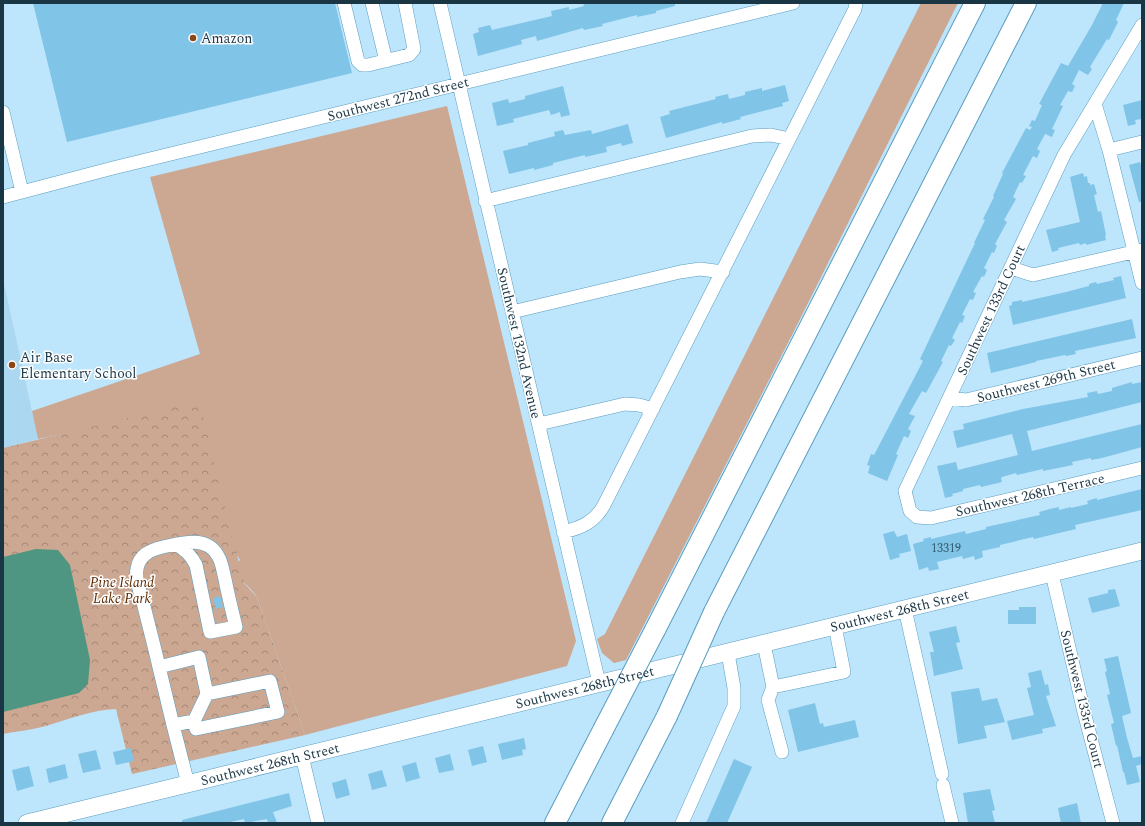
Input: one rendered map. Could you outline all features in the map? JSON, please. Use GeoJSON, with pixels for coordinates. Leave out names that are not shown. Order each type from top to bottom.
{"type":"FeatureCollection","features":[{"type":"Feature","properties":{"kind":"highway"},"geometry":{"type":"LineString","coordinates":[[555,823],[975,3]]}},
{"type":"Feature","properties":{"kind":"highway"},"geometry":{"type":"LineString","coordinates":[[612,823],[667,716],[714,612],[1026,3]]}},
{"type":"Feature","properties":{"kind":"highway"},"geometry":{"type":"LineString","coordinates":[[995,64],[1039,3]]}},
{"type":"Feature","properties":{"kind":"main road","name":"Southwest 268th Street"},"geometry":{"type":"LineString","coordinates":[[26,823],[1142,551]]}},
{"type":"Feature","properties":{"kind":"street"},"geometry":{"type":"LineString","coordinates":[[344,3],[358,61],[362,64],[368,65],[409,55],[414,50],[404,3]]}},
{"type":"Feature","properties":{"kind":"street"},"geometry":{"type":"LineString","coordinates":[[372,3],[386,61]]}},
{"type":"Feature","properties":{"kind":"street","name":"Southwest 132nd Avenue"},"geometry":{"type":"LineString","coordinates":[[440,3],[599,683]]}},
{"type":"Feature","properties":{"kind":"street","name":"Southwest 272nd Street"},"geometry":{"type":"LineString","coordinates":[[3,197],[98,172],[793,3]]}},
{"type":"Feature","properties":{"kind":"street"},"geometry":{"type":"LineString","coordinates":[[563,532],[584,526],[596,517],[602,509],[723,272],[855,9],[856,3]]}},
{"type":"Feature","properties":{"kind":"street","name":"Southwest 133rd Court"},"geometry":{"type":"LineString","coordinates":[[917,517],[910,511],[905,491],[1064,156],[1142,25]]}},
{"type":"Feature","properties":{"kind":"street"},"geometry":{"type":"LineString","coordinates":[[1095,104],[1138,251],[1142,283]]}},
{"type":"Feature","properties":{"kind":"street"},"geometry":{"type":"LineString","coordinates":[[3,112],[22,192]]}},
{"type":"Feature","properties":{"kind":"street"},"geometry":{"type":"LineString","coordinates":[[486,201],[752,136],[771,135],[789,139]]}},
{"type":"Feature","properties":{"kind":"street"},"geometry":{"type":"LineString","coordinates":[[1109,150],[1142,142]]}},
{"type":"Feature","properties":{"kind":"street"},"geometry":{"type":"LineString","coordinates":[[1011,268],[1033,275],[1138,251]]}},
{"type":"Feature","properties":{"kind":"street"},"geometry":{"type":"LineString","coordinates":[[512,312],[680,272],[700,269],[723,272]]}},
{"type":"Feature","properties":{"kind":"street","name":"Southwest 269th Street"},"geometry":{"type":"LineString","coordinates":[[949,398],[966,400],[1142,358]]}},
{"type":"Feature","properties":{"kind":"street"},"geometry":{"type":"LineString","coordinates":[[539,424],[625,404],[639,405],[653,409]]}},
{"type":"Feature","properties":{"kind":"street","name":"Southwest 268th Terrace"},"geometry":{"type":"LineString","coordinates":[[917,517],[931,518],[1142,468]]}},
{"type":"Feature","properties":{"kind":"street"},"geometry":{"type":"LineString","coordinates":[[176,544],[186,550],[193,558],[196,565],[210,632],[236,627],[218,556],[208,545],[198,542],[188,542],[176,544],[156,549],[143,555],[139,561],[136,577],[188,784]]}},
{"type":"Feature","properties":{"kind":"street","name":"Southwest 133rd Court"},"geometry":{"type":"LineString","coordinates":[[1052,574],[1084,712],[1113,823]]}},
{"type":"Feature","properties":{"kind":"street"},"geometry":{"type":"LineString","coordinates":[[905,609],[952,823]]}},
{"type":"Feature","properties":{"kind":"street"},"geometry":{"type":"LineString","coordinates":[[773,687],[844,672],[835,626]]}},
{"type":"Feature","properties":{"kind":"street"},"geometry":{"type":"LineString","coordinates":[[764,644],[773,687],[768,700],[782,752]]}},
{"type":"Feature","properties":{"kind":"street"},"geometry":{"type":"LineString","coordinates":[[682,823],[734,706],[734,688],[728,653]]}},
{"type":"Feature","properties":{"kind":"street"},"geometry":{"type":"LineString","coordinates":[[159,667],[199,657],[207,694],[194,721],[196,729],[278,712],[270,681],[207,694]]}},
{"type":"Feature","properties":{"kind":"street"},"geometry":{"type":"LineString","coordinates":[[173,725],[194,721]]}},
{"type":"Feature","properties":{"kind":"street"},"geometry":{"type":"LineString","coordinates":[[302,756],[318,823]]}},
{"type":"Feature","properties":{"kind":"shaded area","name":"Air Base Elementary School"},"geometry":{"type":"Polygon","coordinates":[[[3,279],[38,439],[3,448],[3,279]]]}},
{"type":"Feature","properties":{"kind":"shaded area"},"geometry":{"type":"Polygon","coordinates":[[[36,549],[58,550],[70,565],[90,660],[88,684],[79,693],[3,712],[3,557],[36,549]]]}},
{"type":"Feature","properties":{"kind":"green space"},"geometry":{"type":"Polygon","coordinates":[[[921,3],[958,3],[791,337],[626,660],[614,663],[602,653],[597,639],[605,634],[921,3]]]}},
{"type":"Feature","properties":{"kind":"green space"},"geometry":{"type":"Polygon","coordinates":[[[447,106],[576,641],[567,666],[305,735],[257,597],[232,569],[240,560],[225,536],[108,425],[38,439],[32,411],[200,354],[150,177],[447,106]]]}},
{"type":"Feature","properties":{"kind":"green space","name":"Pine Island Lake Park"},"geometry":{"type":"Polygon","coordinates":[[[199,401],[244,583],[257,597],[305,735],[132,774],[116,709],[89,713],[41,727],[3,734],[3,448],[199,401]]]}},
{"type":"Feature","properties":{"kind":"building","name":"Amazon"},"geometry":{"type":"Polygon","coordinates":[[[33,3],[335,3],[352,73],[67,142],[33,3]]]}},
{"type":"Feature","properties":{"kind":"building"},"geometry":{"type":"Polygon","coordinates":[[[583,3],[675,3],[675,6],[656,11],[656,13],[637,17],[637,15],[602,24],[603,26],[584,30],[583,28],[537,41],[536,36],[521,40],[522,44],[478,56],[473,34],[479,32],[478,28],[490,25],[492,30],[552,16],[551,11],[569,7],[569,10],[584,6],[583,3]]]}},
{"type":"Feature","properties":{"kind":"building"},"geometry":{"type":"Polygon","coordinates":[[[1103,3],[1124,3],[1116,20],[1118,22],[1109,40],[1107,39],[1090,67],[1092,69],[1088,75],[1079,70],[1072,84],[1075,86],[1072,92],[1068,91],[1060,105],[1063,106],[1052,129],[1055,130],[1052,137],[1045,134],[1037,149],[1040,151],[1037,158],[1033,156],[1023,175],[1026,176],[1022,183],[1020,182],[1013,197],[1016,199],[1004,220],[1007,222],[995,244],[997,246],[994,253],[992,252],[984,268],[987,270],[984,277],[982,276],[973,292],[976,293],[973,300],[970,299],[962,315],[965,316],[962,323],[960,322],[952,338],[955,340],[951,346],[949,345],[941,361],[943,362],[926,393],[922,391],[909,414],[915,416],[908,429],[911,431],[908,438],[904,436],[887,481],[868,473],[870,466],[867,465],[871,454],[874,455],[923,361],[920,359],[975,243],[985,220],[983,219],[1003,174],[1002,173],[1026,128],[1030,130],[1032,127],[1029,126],[1032,120],[1035,121],[1042,105],[1039,104],[1061,63],[1068,66],[1103,3]]]}},
{"type":"Feature","properties":{"kind":"building"},"geometry":{"type":"Polygon","coordinates":[[[785,85],[789,101],[782,103],[783,106],[740,117],[741,119],[722,124],[722,122],[666,138],[660,117],[670,114],[669,111],[716,99],[715,97],[728,94],[729,99],[745,95],[745,92],[762,88],[762,91],[785,85]]]}},
{"type":"Feature","properties":{"kind":"building"},"geometry":{"type":"Polygon","coordinates":[[[563,86],[570,115],[561,117],[560,112],[551,115],[549,110],[513,119],[514,122],[497,126],[492,103],[508,99],[509,103],[525,99],[525,96],[563,86]]]}},
{"type":"Feature","properties":{"kind":"building"},"geometry":{"type":"Polygon","coordinates":[[[1142,100],[1142,119],[1135,120],[1136,124],[1128,126],[1123,105],[1142,100]]]}},
{"type":"Feature","properties":{"kind":"building"},"geometry":{"type":"Polygon","coordinates":[[[628,124],[633,143],[622,146],[621,143],[606,147],[607,152],[585,157],[585,155],[553,163],[553,165],[534,170],[534,168],[509,174],[503,151],[555,136],[554,132],[563,130],[565,135],[591,130],[592,134],[628,124]]]}},
{"type":"Feature","properties":{"kind":"building"},"geometry":{"type":"Polygon","coordinates":[[[1140,162],[1142,165],[1142,202],[1139,202],[1129,165],[1140,162]]]}},
{"type":"Feature","properties":{"kind":"building"},"geometry":{"type":"Polygon","coordinates":[[[1083,173],[1084,177],[1087,176],[1088,183],[1090,183],[1090,185],[1094,184],[1097,194],[1094,195],[1098,212],[1101,211],[1106,240],[1086,245],[1086,243],[1080,245],[1079,243],[1058,248],[1059,250],[1052,252],[1046,230],[1080,222],[1070,177],[1083,173]]]}},
{"type":"Feature","properties":{"kind":"building"},"geometry":{"type":"Polygon","coordinates":[[[1121,276],[1126,298],[1013,325],[1009,306],[1012,305],[1012,302],[1022,300],[1022,302],[1066,292],[1089,286],[1089,284],[1096,282],[1097,284],[1114,280],[1113,278],[1121,276]]]}},
{"type":"Feature","properties":{"kind":"building"},"geometry":{"type":"Polygon","coordinates":[[[1132,319],[1136,338],[1075,351],[1076,354],[1036,361],[991,373],[987,353],[1132,319]]]}},
{"type":"Feature","properties":{"kind":"building"},"geometry":{"type":"Polygon","coordinates":[[[1132,382],[1132,384],[1142,382],[1142,402],[1027,431],[1032,451],[1142,424],[1142,447],[1102,458],[1091,460],[1091,458],[1072,462],[1073,465],[1043,471],[1043,469],[1017,475],[1016,473],[1002,477],[1002,482],[981,487],[980,485],[963,489],[963,491],[952,494],[953,496],[945,498],[937,466],[956,462],[958,470],[1018,455],[1012,434],[957,448],[953,431],[964,429],[963,424],[1023,409],[1088,397],[1087,393],[1097,391],[1098,394],[1112,391],[1112,388],[1132,382]]]}},
{"type":"Feature","properties":{"kind":"building"},"geometry":{"type":"Polygon","coordinates":[[[1142,489],[1142,510],[1075,525],[1076,529],[1000,545],[1000,547],[982,551],[983,557],[975,560],[974,556],[963,559],[962,556],[937,562],[939,569],[929,571],[928,567],[919,570],[913,544],[924,541],[923,539],[931,537],[931,539],[965,531],[966,534],[986,529],[986,527],[1040,515],[1039,512],[1050,509],[1059,507],[1059,510],[1071,508],[1088,504],[1087,501],[1097,498],[1097,500],[1142,489]]]}},
{"type":"Feature","properties":{"kind":"building"},"geometry":{"type":"Polygon","coordinates":[[[894,531],[897,537],[907,534],[911,551],[899,554],[900,557],[890,560],[883,534],[894,531]]]}},
{"type":"Feature","properties":{"kind":"building"},"geometry":{"type":"Polygon","coordinates":[[[1115,589],[1120,606],[1092,613],[1088,598],[1108,593],[1108,590],[1115,589]]]}},
{"type":"Feature","properties":{"kind":"building"},"geometry":{"type":"Polygon","coordinates":[[[220,596],[223,607],[216,609],[213,598],[220,596]]]}},
{"type":"Feature","properties":{"kind":"building"},"geometry":{"type":"Polygon","coordinates":[[[1019,607],[1036,607],[1036,624],[1008,624],[1008,610],[1019,610],[1019,607]]]}},
{"type":"Feature","properties":{"kind":"building"},"geometry":{"type":"Polygon","coordinates":[[[956,626],[960,642],[956,643],[963,669],[934,676],[930,652],[934,652],[929,632],[956,626]]]}},
{"type":"Feature","properties":{"kind":"building"},"geometry":{"type":"Polygon","coordinates":[[[1118,656],[1131,713],[1122,716],[1127,738],[1133,758],[1142,756],[1142,764],[1136,766],[1140,782],[1127,785],[1111,724],[1114,723],[1107,695],[1110,694],[1105,672],[1107,671],[1104,659],[1118,656]]]}},
{"type":"Feature","properties":{"kind":"building"},"geometry":{"type":"Polygon","coordinates":[[[1041,670],[1045,685],[1048,684],[1050,695],[1046,696],[1056,726],[1042,729],[1043,733],[1012,740],[1007,721],[1034,715],[1027,688],[1031,687],[1028,673],[1041,670]]]}},
{"type":"Feature","properties":{"kind":"building"},"geometry":{"type":"Polygon","coordinates":[[[979,688],[982,701],[997,698],[1005,722],[984,726],[987,738],[958,744],[951,692],[979,688]]]}},
{"type":"Feature","properties":{"kind":"building"},"geometry":{"type":"Polygon","coordinates":[[[815,703],[820,724],[823,723],[824,727],[855,720],[859,737],[798,752],[788,710],[815,703]]]}},
{"type":"Feature","properties":{"kind":"building"},"geometry":{"type":"Polygon","coordinates":[[[524,738],[526,749],[522,750],[523,755],[502,760],[498,744],[524,738]]]}},
{"type":"Feature","properties":{"kind":"building"},"geometry":{"type":"Polygon","coordinates":[[[483,746],[487,762],[472,766],[468,750],[483,746]]]}},
{"type":"Feature","properties":{"kind":"building"},"geometry":{"type":"Polygon","coordinates":[[[131,748],[134,761],[116,765],[113,752],[131,748]]]}},
{"type":"Feature","properties":{"kind":"building"},"geometry":{"type":"Polygon","coordinates":[[[96,750],[101,769],[83,773],[78,754],[96,750]]]}},
{"type":"Feature","properties":{"kind":"building"},"geometry":{"type":"Polygon","coordinates":[[[450,754],[454,770],[439,773],[435,758],[450,754]]]}},
{"type":"Feature","properties":{"kind":"building"},"geometry":{"type":"Polygon","coordinates":[[[734,759],[752,767],[727,823],[706,823],[734,759]]]}},
{"type":"Feature","properties":{"kind":"building"},"geometry":{"type":"Polygon","coordinates":[[[416,762],[420,778],[406,782],[402,766],[416,762]]]}},
{"type":"Feature","properties":{"kind":"building"},"geometry":{"type":"Polygon","coordinates":[[[65,764],[68,778],[49,783],[46,769],[65,764]]]}},
{"type":"Feature","properties":{"kind":"building"},"geometry":{"type":"Polygon","coordinates":[[[29,766],[34,786],[17,791],[12,770],[29,766]]]}},
{"type":"Feature","properties":{"kind":"building"},"geometry":{"type":"Polygon","coordinates":[[[382,770],[387,786],[372,790],[368,774],[382,770]]]}},
{"type":"Feature","properties":{"kind":"building"},"geometry":{"type":"Polygon","coordinates":[[[346,779],[350,795],[336,799],[332,783],[346,779]]]}},
{"type":"Feature","properties":{"kind":"building"},"geometry":{"type":"Polygon","coordinates":[[[990,789],[995,810],[992,811],[995,823],[968,823],[963,793],[990,789]]]}},
{"type":"Feature","properties":{"kind":"building"},"geometry":{"type":"Polygon","coordinates":[[[289,793],[292,806],[273,812],[277,823],[268,823],[267,819],[245,823],[244,819],[226,823],[182,823],[182,820],[289,793]]]}},
{"type":"Feature","properties":{"kind":"building"},"geometry":{"type":"Polygon","coordinates":[[[1077,803],[1081,823],[1061,823],[1058,808],[1077,803]]]}},
{"type":"Feature","properties":{"kind":"place","name":"Amazon"},"geometry":{"type":"Point","coordinates":[193,38]}},
{"type":"Feature","properties":{"kind":"place","name":"Air Base Elementary School"},"geometry":{"type":"Point","coordinates":[12,365]}}]}
